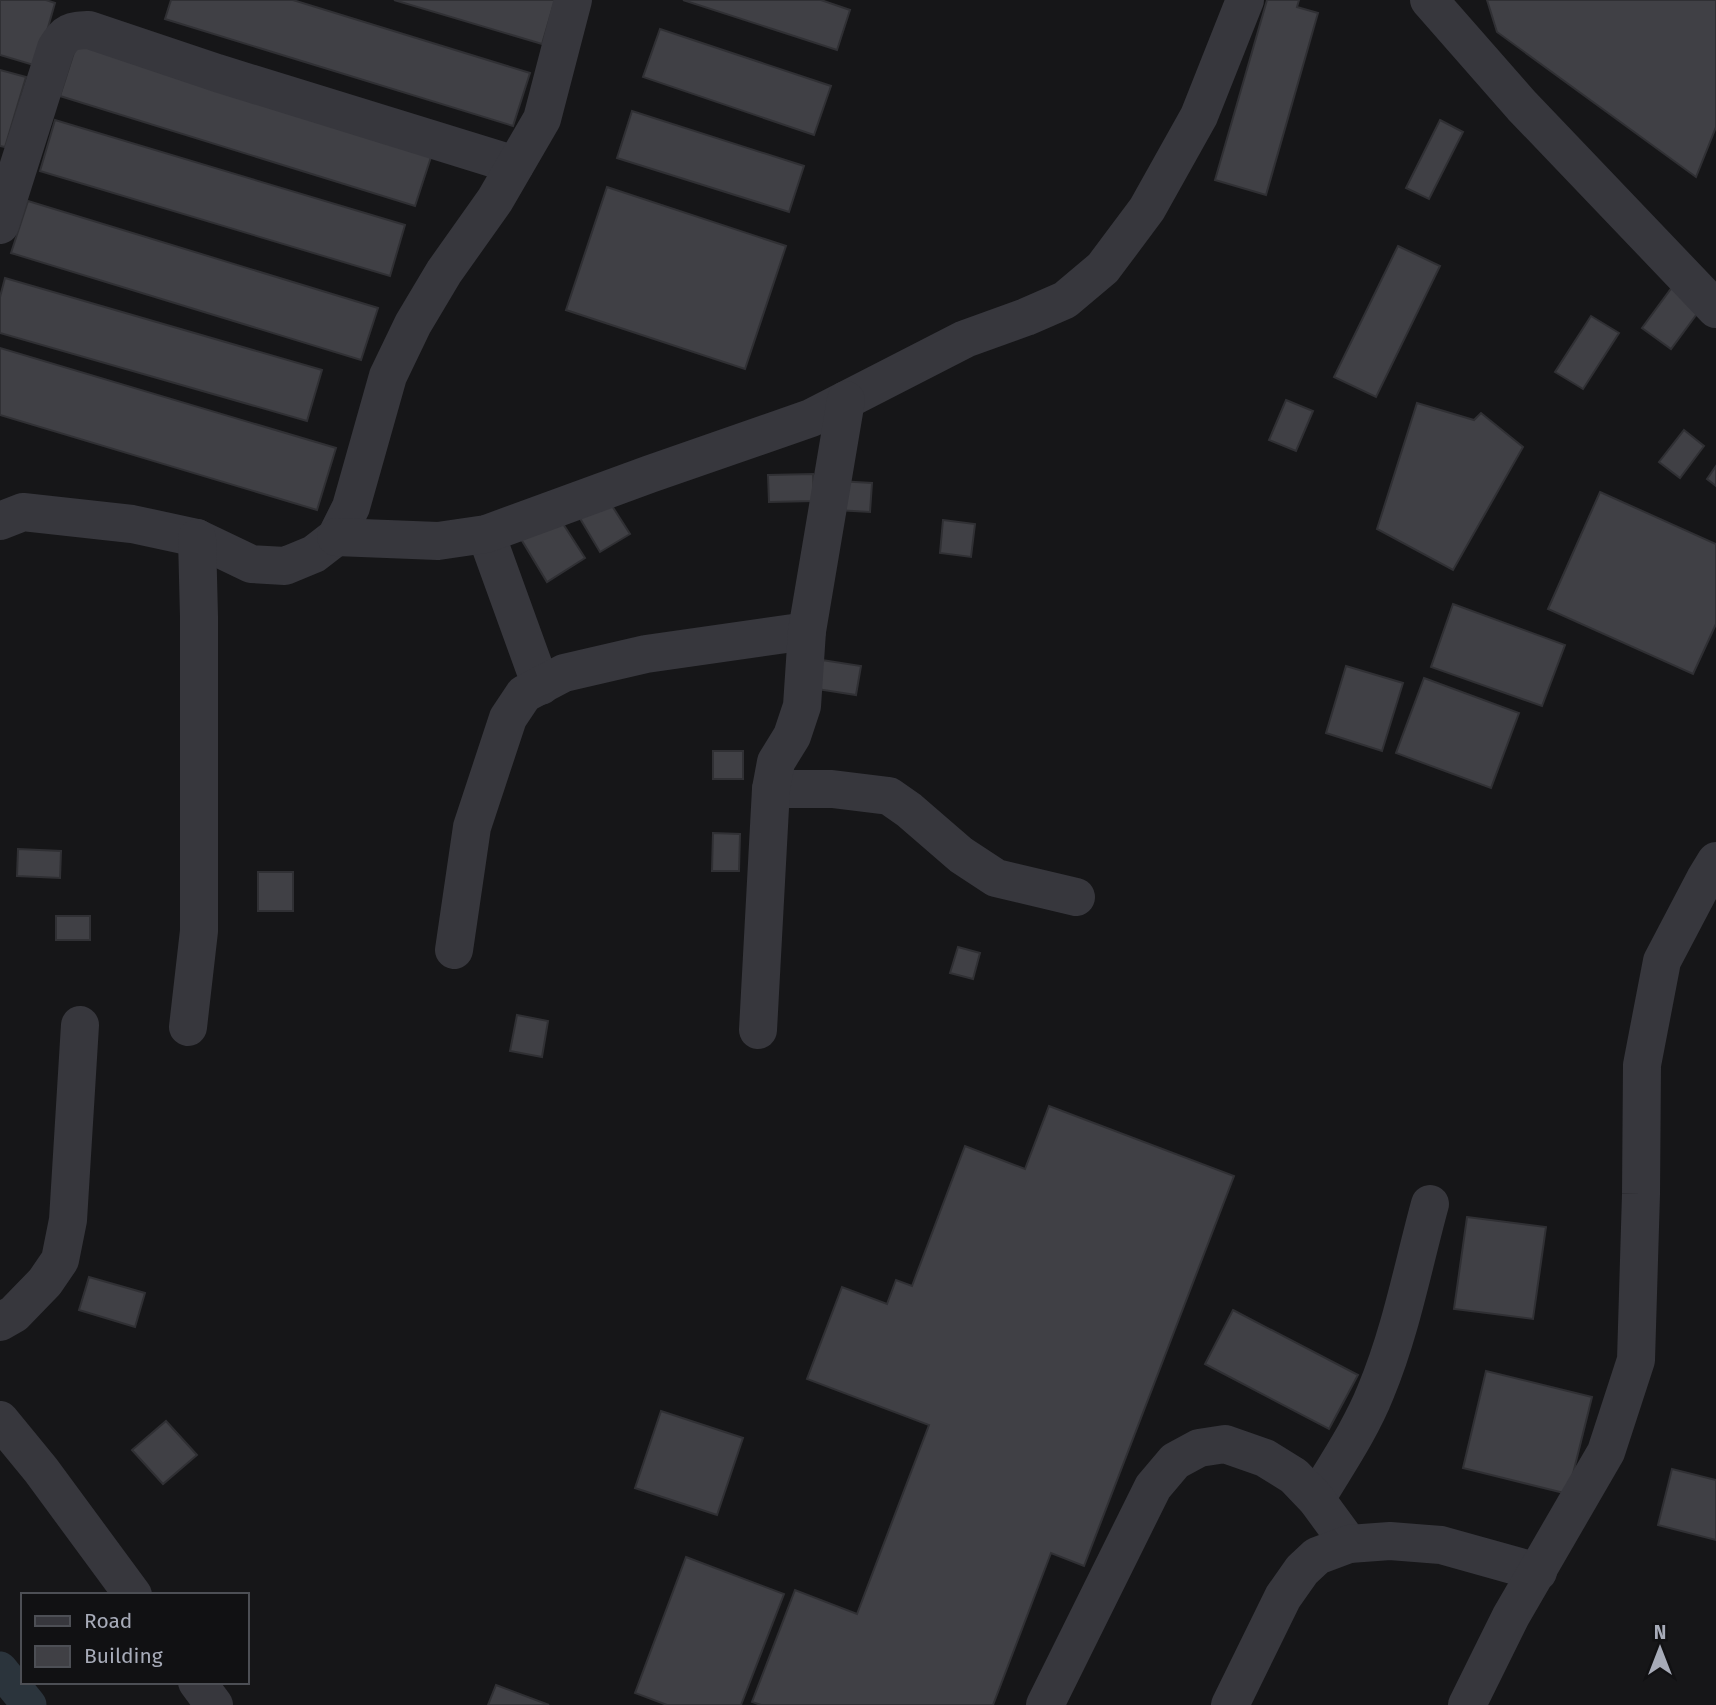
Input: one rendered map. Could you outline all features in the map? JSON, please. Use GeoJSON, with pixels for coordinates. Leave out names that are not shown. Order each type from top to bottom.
{"type":"FeatureCollection","features":[{"type":"Feature","properties":{"kind":"street"},"geometry":{"type":"LineString","coordinates":[[0,522],[23,512],[132,524],[197,538],[251,564],[285,566],[314,554],[336,537],[351,508],[388,376],[413,324],[444,272],[495,200],[542,119],[573,0]]}},
{"type":"Feature","properties":{"kind":"street"},"geometry":{"type":"LineString","coordinates":[[336,537],[438,541],[486,534],[811,418],[965,339],[1065,300],[1103,268],[1147,209],[1199,117],[1245,0]]}},
{"type":"Feature","properties":{"kind":"street"},"geometry":{"type":"LineString","coordinates":[[1429,0],[1522,106],[1716,309]]}},
{"type":"Feature","properties":{"kind":"street"},"geometry":{"type":"LineString","coordinates":[[0,225],[57,48],[64,36],[73,30],[89,30],[217,74],[515,165]]}},
{"type":"Feature","properties":{"kind":"street"},"geometry":{"type":"LineString","coordinates":[[758,1030],[771,789],[776,762],[792,736],[802,706],[807,631],[846,400]]}},
{"type":"Feature","properties":{"kind":"street"},"geometry":{"type":"LineString","coordinates":[[486,534],[541,685]]}},
{"type":"Feature","properties":{"kind":"street"},"geometry":{"type":"LineString","coordinates":[[188,1027],[199,931],[197,538]]}},
{"type":"Feature","properties":{"kind":"street"},"geometry":{"type":"LineString","coordinates":[[454,950],[472,827],[508,718],[524,694],[564,673],[646,654],[807,631]]}},
{"type":"Feature","properties":{"kind":"street"},"geometry":{"type":"LineString","coordinates":[[771,789],[832,789],[889,796],[961,855],[996,878],[1076,897]]}},
{"type":"Feature","properties":{"kind":"street"},"geometry":{"type":"LineString","coordinates":[[1467,1705],[1511,1616],[1606,1452],[1636,1360],[1642,1065],[1662,961],[1716,860]]}},
{"type":"Feature","properties":{"kind":"street"},"geometry":{"type":"LineString","coordinates":[[0,1322],[13,1314],[45,1282],[60,1260],[68,1220],[79,1025]]}},
{"type":"Feature","properties":{"kind":"street"},"geometry":{"type":"LineString","coordinates":[[1316,1499],[1354,1436],[1376,1391],[1394,1339],[1430,1204]]}},
{"type":"Feature","properties":{"kind":"street"},"geometry":{"type":"LineString","coordinates":[[0,1420],[41,1470],[132,1593]]}},
{"type":"Feature","properties":{"kind":"street"},"geometry":{"type":"LineString","coordinates":[[1045,1705],[1153,1487],[1175,1461],[1199,1448],[1225,1444],[1265,1458],[1294,1476],[1316,1499],[1349,1544]]}},
{"type":"Feature","properties":{"kind":"street"},"geometry":{"type":"LineString","coordinates":[[1230,1705],[1283,1597],[1317,1556],[1349,1544],[1390,1541],[1441,1545],[1538,1572]]}},
{"type":"Feature","properties":{"kind":"street"},"geometry":{"type":"LineString","coordinates":[[198,1684],[214,1705]]}},
{"type":"Feature","properties":{"kind":"building"},"geometry":{"type":"Polygon","coordinates":[[[0,0],[46,0],[55,3],[37,66],[0,55],[0,0]]]}},
{"type":"Feature","properties":{"kind":"building"},"geometry":{"type":"Polygon","coordinates":[[[171,0],[293,0],[530,73],[513,126],[165,19],[171,0]]]}},
{"type":"Feature","properties":{"kind":"building"},"geometry":{"type":"Polygon","coordinates":[[[394,0],[555,0],[542,44],[394,0]]]}},
{"type":"Feature","properties":{"kind":"building"},"geometry":{"type":"Polygon","coordinates":[[[683,0],[821,0],[850,10],[837,50],[683,0]]]}},
{"type":"Feature","properties":{"kind":"building"},"geometry":{"type":"Polygon","coordinates":[[[1267,0],[1299,0],[1297,7],[1318,13],[1266,195],[1215,180],[1267,0]]]}},
{"type":"Feature","properties":{"kind":"building"},"geometry":{"type":"Polygon","coordinates":[[[1487,0],[1716,0],[1716,127],[1696,177],[1497,32],[1487,0]]]}},
{"type":"Feature","properties":{"kind":"building"},"geometry":{"type":"Polygon","coordinates":[[[660,29],[831,86],[814,135],[643,77],[660,29]]]}},
{"type":"Feature","properties":{"kind":"building"},"geometry":{"type":"Polygon","coordinates":[[[77,43],[432,154],[415,206],[60,96],[77,43]]]}},
{"type":"Feature","properties":{"kind":"building"},"geometry":{"type":"Polygon","coordinates":[[[0,70],[26,77],[5,147],[0,146],[0,70]]]}},
{"type":"Feature","properties":{"kind":"building"},"geometry":{"type":"Polygon","coordinates":[[[632,111],[804,166],[789,212],[617,158],[632,111]]]}},
{"type":"Feature","properties":{"kind":"building"},"geometry":{"type":"Polygon","coordinates":[[[55,120],[405,225],[390,276],[40,171],[55,120]]]}},
{"type":"Feature","properties":{"kind":"building"},"geometry":{"type":"Polygon","coordinates":[[[1440,120],[1463,132],[1429,199],[1406,188],[1440,120]]]}},
{"type":"Feature","properties":{"kind":"building"},"geometry":{"type":"Polygon","coordinates":[[[607,187],[786,246],[745,369],[566,310],[607,187]]]}},
{"type":"Feature","properties":{"kind":"building"},"geometry":{"type":"Polygon","coordinates":[[[28,201],[378,308],[361,360],[11,253],[28,201]]]}},
{"type":"Feature","properties":{"kind":"building"},"geometry":{"type":"Polygon","coordinates":[[[1398,246],[1440,266],[1376,397],[1334,377],[1398,246]]]}},
{"type":"Feature","properties":{"kind":"building"},"geometry":{"type":"Polygon","coordinates":[[[5,278],[322,370],[307,421],[0,333],[0,297],[5,278]]]}},
{"type":"Feature","properties":{"kind":"building"},"geometry":{"type":"Polygon","coordinates":[[[1673,286],[1702,307],[1671,349],[1642,328],[1673,286]]]}},
{"type":"Feature","properties":{"kind":"building"},"geometry":{"type":"Polygon","coordinates":[[[1591,316],[1619,333],[1583,389],[1555,372],[1591,316]]]}},
{"type":"Feature","properties":{"kind":"building"},"geometry":{"type":"Polygon","coordinates":[[[0,348],[336,448],[317,510],[0,415],[0,348]]]}},
{"type":"Feature","properties":{"kind":"building"},"geometry":{"type":"Polygon","coordinates":[[[1286,400],[1313,411],[1296,451],[1269,440],[1286,400]]]}},
{"type":"Feature","properties":{"kind":"building"},"geometry":{"type":"Polygon","coordinates":[[[1417,403],[1474,420],[1481,413],[1523,447],[1453,570],[1377,529],[1417,403]]]}},
{"type":"Feature","properties":{"kind":"building"},"geometry":{"type":"Polygon","coordinates":[[[1684,430],[1704,446],[1680,478],[1659,462],[1684,430]]]}},
{"type":"Feature","properties":{"kind":"building"},"geometry":{"type":"Polygon","coordinates":[[[1716,466],[1716,486],[1707,479],[1716,466]]]}},
{"type":"Feature","properties":{"kind":"building"},"geometry":{"type":"Polygon","coordinates":[[[813,474],[814,501],[769,502],[768,475],[813,474]]]}},
{"type":"Feature","properties":{"kind":"building"},"geometry":{"type":"Polygon","coordinates":[[[838,481],[872,483],[870,512],[836,510],[838,481]]]}},
{"type":"Feature","properties":{"kind":"building"},"geometry":{"type":"Polygon","coordinates":[[[1600,492],[1716,544],[1716,624],[1693,674],[1548,609],[1600,492]]]}},
{"type":"Feature","properties":{"kind":"building"},"geometry":{"type":"Polygon","coordinates":[[[607,498],[630,534],[600,552],[578,515],[607,498]]]}},
{"type":"Feature","properties":{"kind":"building"},"geometry":{"type":"Polygon","coordinates":[[[558,516],[585,558],[547,582],[521,539],[558,516]]]}},
{"type":"Feature","properties":{"kind":"building"},"geometry":{"type":"Polygon","coordinates":[[[943,520],[975,524],[971,557],[940,553],[943,520]]]}},
{"type":"Feature","properties":{"kind":"building"},"geometry":{"type":"Polygon","coordinates":[[[1453,604],[1565,645],[1542,706],[1431,667],[1453,604]]]}},
{"type":"Feature","properties":{"kind":"building"},"geometry":{"type":"Polygon","coordinates":[[[822,660],[861,666],[856,695],[817,689],[822,660]]]}},
{"type":"Feature","properties":{"kind":"building"},"geometry":{"type":"Polygon","coordinates":[[[1346,666],[1403,683],[1382,751],[1326,733],[1346,666]]]}},
{"type":"Feature","properties":{"kind":"building"},"geometry":{"type":"Polygon","coordinates":[[[1424,678],[1519,713],[1491,788],[1396,753],[1424,678]]]}},
{"type":"Feature","properties":{"kind":"building"},"geometry":{"type":"Polygon","coordinates":[[[713,751],[743,751],[743,779],[713,779],[713,751]]]}},
{"type":"Feature","properties":{"kind":"building"},"geometry":{"type":"Polygon","coordinates":[[[713,833],[740,834],[739,871],[712,871],[713,833]]]}},
{"type":"Feature","properties":{"kind":"building"},"geometry":{"type":"Polygon","coordinates":[[[18,849],[61,851],[60,878],[17,876],[18,849]]]}},
{"type":"Feature","properties":{"kind":"building"},"geometry":{"type":"Polygon","coordinates":[[[258,872],[293,872],[293,911],[258,911],[258,872]]]}},
{"type":"Feature","properties":{"kind":"building"},"geometry":{"type":"Polygon","coordinates":[[[56,916],[90,916],[90,940],[56,940],[56,916]]]}},
{"type":"Feature","properties":{"kind":"building"},"geometry":{"type":"Polygon","coordinates":[[[958,947],[980,953],[973,979],[950,973],[958,947]]]}},
{"type":"Feature","properties":{"kind":"building"},"geometry":{"type":"Polygon","coordinates":[[[517,1015],[548,1021],[542,1057],[510,1051],[517,1015]]]}},
{"type":"Feature","properties":{"kind":"building"},"geometry":{"type":"Polygon","coordinates":[[[1049,1106],[1234,1176],[1084,1566],[1051,1553],[993,1705],[761,1705],[752,1702],[795,1590],[857,1614],[929,1425],[807,1379],[842,1287],[887,1304],[896,1280],[912,1286],[965,1146],[1025,1169],[1049,1106]]]}},
{"type":"Feature","properties":{"kind":"building"},"geometry":{"type":"Polygon","coordinates":[[[1467,1217],[1546,1227],[1533,1319],[1454,1309],[1467,1217]]]}},
{"type":"Feature","properties":{"kind":"building"},"geometry":{"type":"Polygon","coordinates":[[[89,1277],[145,1293],[135,1327],[79,1310],[89,1277]]]}},
{"type":"Feature","properties":{"kind":"building"},"geometry":{"type":"Polygon","coordinates":[[[1233,1310],[1358,1375],[1329,1429],[1205,1364],[1233,1310]]]}},
{"type":"Feature","properties":{"kind":"building"},"geometry":{"type":"Polygon","coordinates":[[[1486,1371],[1592,1397],[1568,1494],[1463,1468],[1486,1371]]]}},
{"type":"Feature","properties":{"kind":"building"},"geometry":{"type":"Polygon","coordinates":[[[661,1411],[743,1438],[717,1515],[635,1488],[661,1411]]]}},
{"type":"Feature","properties":{"kind":"building"},"geometry":{"type":"Polygon","coordinates":[[[166,1421],[197,1455],[163,1484],[132,1450],[166,1421]]]}},
{"type":"Feature","properties":{"kind":"building"},"geometry":{"type":"Polygon","coordinates":[[[1672,1469],[1716,1480],[1716,1540],[1658,1525],[1672,1469]]]}},
{"type":"Feature","properties":{"kind":"building"},"geometry":{"type":"Polygon","coordinates":[[[686,1557],[784,1594],[741,1705],[667,1705],[635,1693],[686,1557]]]}},
{"type":"Feature","properties":{"kind":"building"},"geometry":{"type":"Polygon","coordinates":[[[496,1685],[549,1705],[488,1705],[496,1685]]]}},
{"type":"Feature","properties":{"kind":"waterway"},"geometry":{"type":"LineString","coordinates":[[0,1669],[29,1705]]}}]}
